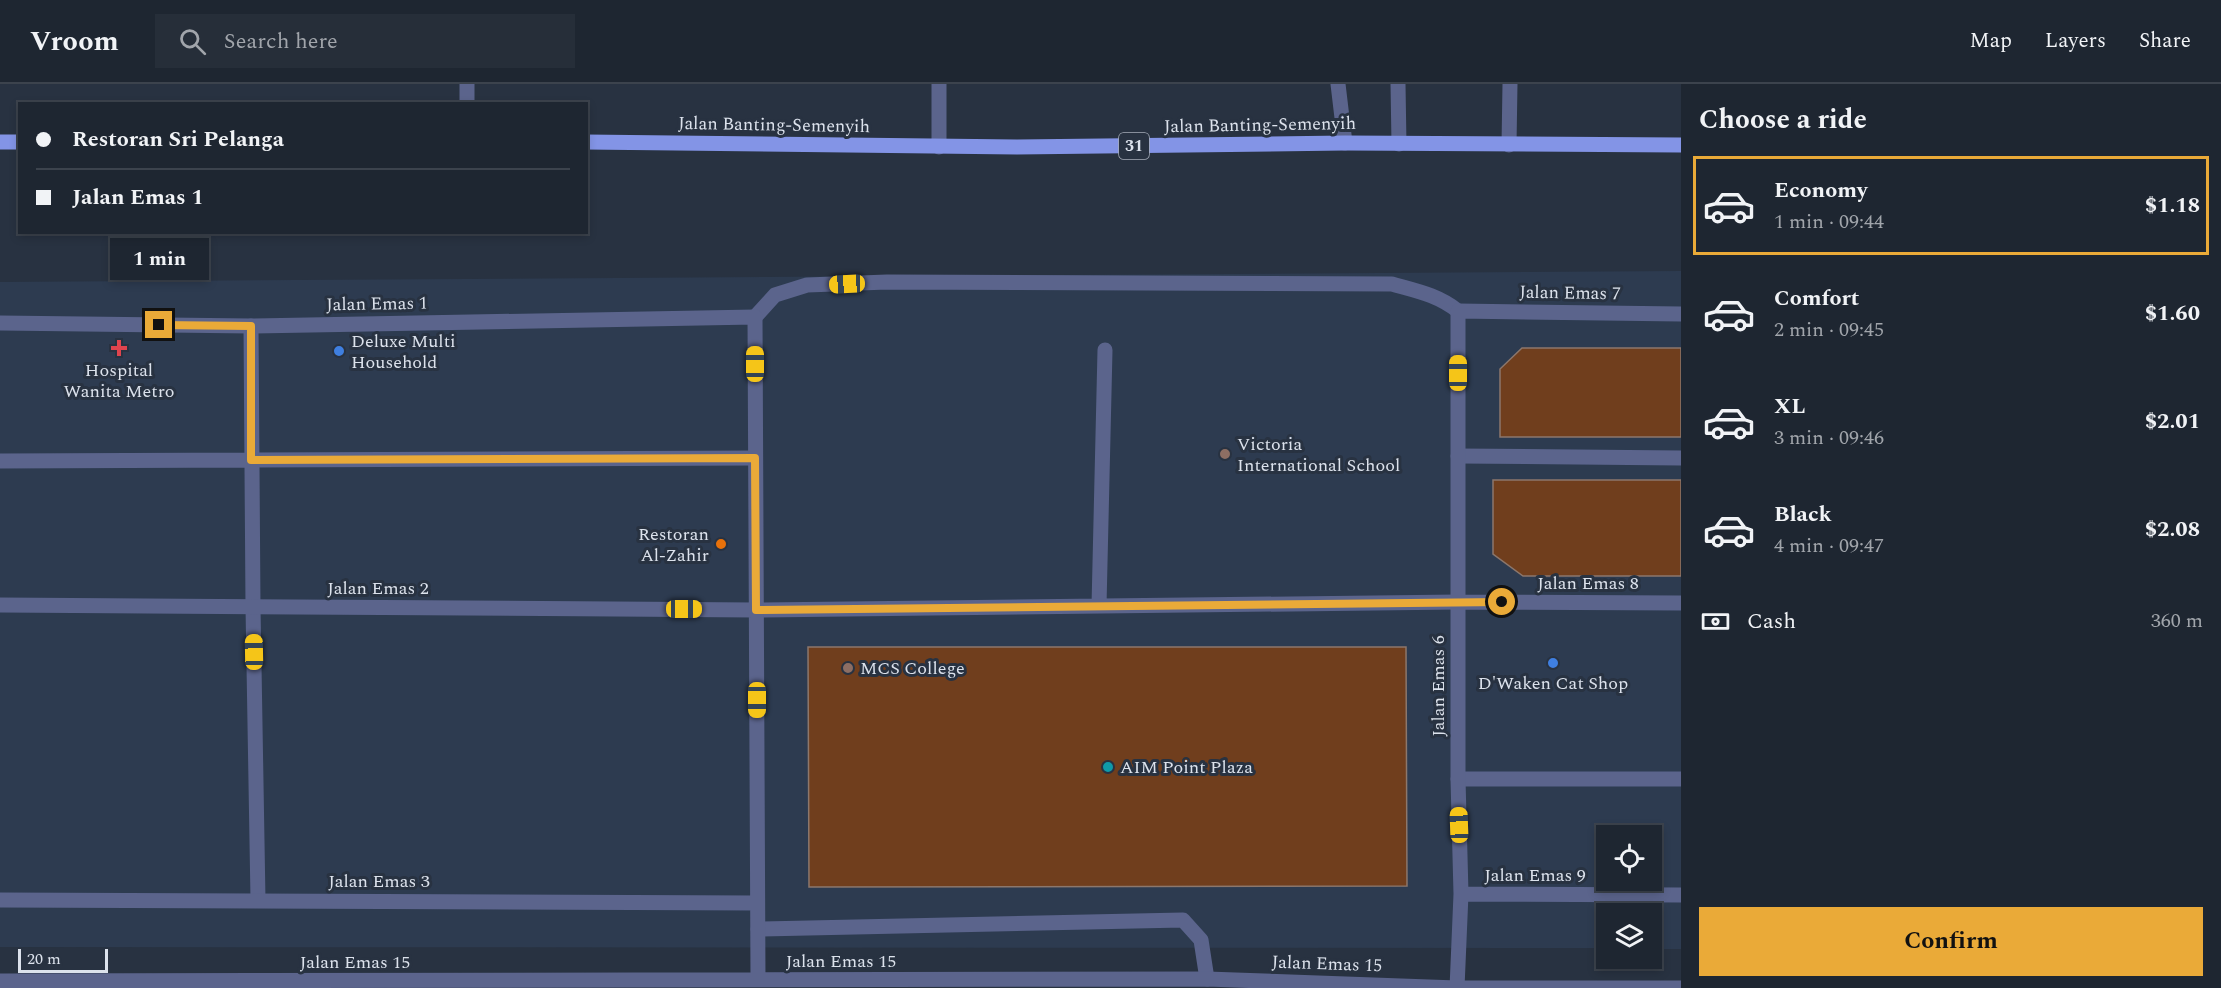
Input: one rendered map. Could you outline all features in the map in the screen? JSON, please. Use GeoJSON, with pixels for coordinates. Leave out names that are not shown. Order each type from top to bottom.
{"type":"FeatureCollection","features":[{"type":"Feature","properties":{"kind":"main road"},"geometry":{"type":"LineString","coordinates":[[0,142],[18,142]]}},
{"type":"Feature","properties":{"kind":"main road","name":"Jalan Banting-Semenyih"},"geometry":{"type":"LineString","coordinates":[[588,142],[939,147],[1345,143],[1681,145]]}},
{"type":"Feature","properties":{"kind":"street"},"geometry":{"type":"LineString","coordinates":[[467,84],[467,102]]}},
{"type":"Feature","properties":{"kind":"street"},"geometry":{"type":"LineString","coordinates":[[939,84],[939,147]]}},
{"type":"Feature","properties":{"kind":"street"},"geometry":{"type":"LineString","coordinates":[[1338,84],[1345,143]]}},
{"type":"Feature","properties":{"kind":"street"},"geometry":{"type":"LineString","coordinates":[[1398,84],[1399,144]]}},
{"type":"Feature","properties":{"kind":"street"},"geometry":{"type":"LineString","coordinates":[[1509,145],[1510,84]]}},
{"type":"Feature","properties":{"kind":"street"},"geometry":{"type":"LineString","coordinates":[[758,980],[754,317],[775,295],[807,285],[887,282],[1392,284],[1428,293],[1444,300],[1458,311]]}},
{"type":"Feature","properties":{"kind":"street","name":"Jalan Emas 7"},"geometry":{"type":"LineString","coordinates":[[1458,311],[1681,314]]}},
{"type":"Feature","properties":{"kind":"street","name":"Jalan Emas 6"},"geometry":{"type":"LineString","coordinates":[[1457,988],[1461,894],[1458,779],[1458,311]]}},
{"type":"Feature","properties":{"kind":"street","name":"Jalan Emas 1"},"geometry":{"type":"LineString","coordinates":[[0,323],[251,326],[754,317]]}},
{"type":"Feature","properties":{"kind":"street"},"geometry":{"type":"LineString","coordinates":[[251,326],[258,900]]}},
{"type":"Feature","properties":{"kind":"street"},"geometry":{"type":"LineString","coordinates":[[1099,606],[1105,350]]}},
{"type":"Feature","properties":{"kind":"street"},"geometry":{"type":"LineString","coordinates":[[1458,456],[1681,458]]}},
{"type":"Feature","properties":{"kind":"street"},"geometry":{"type":"LineString","coordinates":[[0,461],[755,458]]}},
{"type":"Feature","properties":{"kind":"street","name":"Jalan Emas 8"},"geometry":{"type":"LineString","coordinates":[[1099,606],[1458,602],[1681,603]]}},
{"type":"Feature","properties":{"kind":"street","name":"Jalan Emas 2"},"geometry":{"type":"LineString","coordinates":[[0,605],[756,610],[1099,606]]}},
{"type":"Feature","properties":{"kind":"street"},"geometry":{"type":"LineString","coordinates":[[1458,779],[1681,779]]}},
{"type":"Feature","properties":{"kind":"street","name":"Jalan Emas 9"},"geometry":{"type":"LineString","coordinates":[[1461,894],[1681,895]]}},
{"type":"Feature","properties":{"kind":"street","name":"Jalan Emas 3"},"geometry":{"type":"LineString","coordinates":[[0,900],[758,903]]}},
{"type":"Feature","properties":{"kind":"street"},"geometry":{"type":"LineString","coordinates":[[758,929],[1183,920],[1201,940],[1207,979]]}},
{"type":"Feature","properties":{"kind":"street","name":"Jalan Emas 15"},"geometry":{"type":"LineString","coordinates":[[0,981],[690,984],[758,980],[1162,984],[1207,979],[1457,988],[1681,988]]}},
{"type":"Feature","properties":{"kind":"shaded area"},"geometry":{"type":"Polygon","coordinates":[[[1681,271],[1681,949],[1662,949],[1662,903],[1596,903],[1596,948],[0,947],[0,282],[1681,271]]]}},
{"type":"Feature","properties":{"kind":"building"},"geometry":{"type":"Polygon","coordinates":[[[1522,348],[1681,348],[1681,437],[1500,437],[1500,369],[1522,348]]]}},
{"type":"Feature","properties":{"kind":"building"},"geometry":{"type":"Polygon","coordinates":[[[1493,480],[1681,480],[1681,576],[1523,576],[1493,554],[1493,480]]]}},
{"type":"Feature","properties":{"kind":"building","name":"AIM Point Plaza"},"geometry":{"type":"Polygon","coordinates":[[[808,647],[1406,647],[1407,886],[809,887],[808,647]]]}},
{"type":"Feature","properties":{"kind":"place","name":"Hospital Wanita Metro"},"geometry":{"type":"Point","coordinates":[119,348]}},
{"type":"Feature","properties":{"kind":"place","name":"Deluxe Multi Household"},"geometry":{"type":"Point","coordinates":[339,351]}},
{"type":"Feature","properties":{"kind":"place","name":"Victoria International School"},"geometry":{"type":"Point","coordinates":[1225,454]}},
{"type":"Feature","properties":{"kind":"place","name":"Restoran Al-Zahir"},"geometry":{"type":"Point","coordinates":[721,544]}},
{"type":"Feature","properties":{"kind":"place","name":"D'Waken Cat Shop"},"geometry":{"type":"Point","coordinates":[1553,663]}},
{"type":"Feature","properties":{"kind":"place","name":"MCS College"},"geometry":{"type":"Point","coordinates":[848,668]}},
{"type":"Feature","properties":{"kind":"place","name":"AIM Point Plaza"},"geometry":{"type":"Point","coordinates":[1108,767]}},
{"type":"Feature","properties":{"kind":"route"},"geometry":{"type":"LineString","coordinates":[[159,325],[251,326],[251,460],[755,458],[756,610],[1502,602]]}}]}
